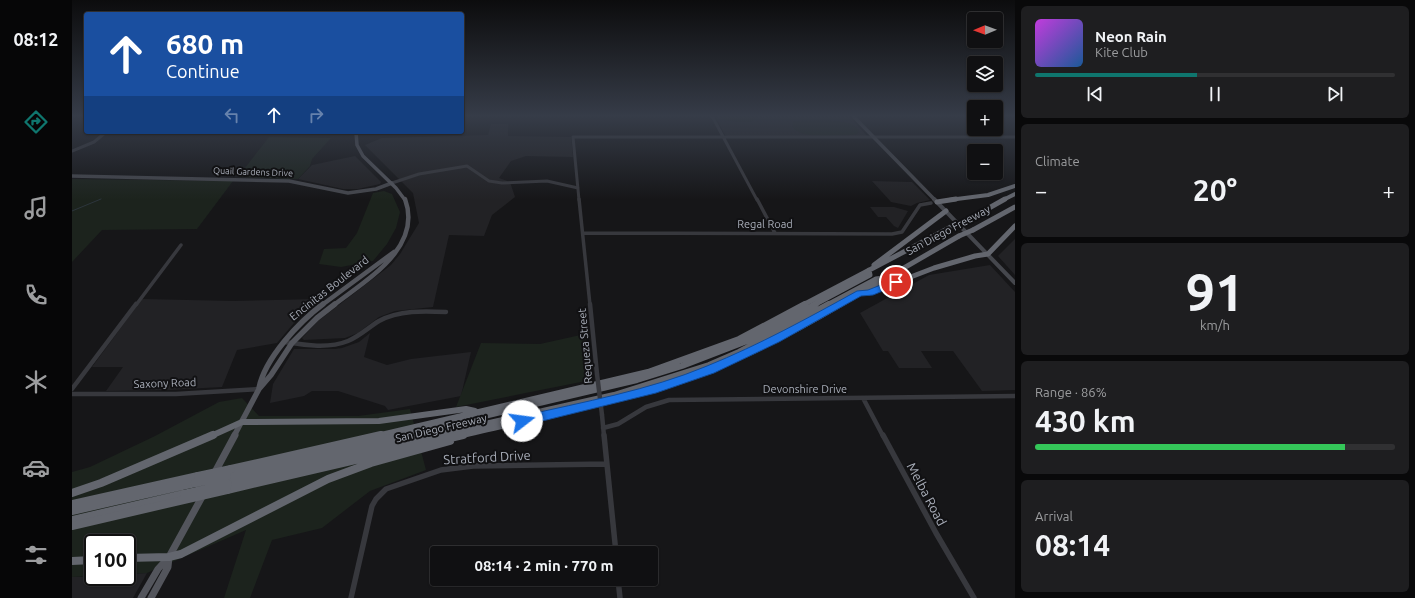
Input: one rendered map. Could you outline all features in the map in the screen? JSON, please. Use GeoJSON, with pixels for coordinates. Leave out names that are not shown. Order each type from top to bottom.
{"type":"FeatureCollection","features":[{"type":"Feature","properties":{"kind":"highway"},"geometry":{"type":"LineString","coordinates":[[937,202],[988,195],[1015,186]]}},
{"type":"Feature","properties":{"kind":"highway","name":"San Diego Freeway"},"geometry":{"type":"LineString","coordinates":[[229,472],[478,411],[648,372],[690,358],[739,339],[1015,194]]}},
{"type":"Feature","properties":{"kind":"highway","name":"San Diego Freeway"},"geometry":{"type":"LineString","coordinates":[[72,526],[227,487],[537,417],[656,388],[710,370],[775,340],[887,278],[906,265],[1015,207]]}},
{"type":"Feature","properties":{"kind":"highway"},"geometry":{"type":"LineString","coordinates":[[861,274],[946,211]]}},
{"type":"Feature","properties":{"kind":"highway"},"geometry":{"type":"LineString","coordinates":[[860,293],[870,293],[910,276],[975,256],[988,254],[1015,226]]}},
{"type":"Feature","properties":{"kind":"highway"},"geometry":{"type":"LineString","coordinates":[[72,511],[229,472],[630,382],[682,366],[747,341],[870,275],[869,270]]}},
{"type":"Feature","properties":{"kind":"highway"},"geometry":{"type":"LineString","coordinates":[[72,520],[184,494],[227,487],[485,423],[614,394],[657,382],[709,365],[739,352],[876,279],[887,278]]}},
{"type":"Feature","properties":{"kind":"highway"},"geometry":{"type":"LineString","coordinates":[[72,493],[101,483],[242,422],[379,421],[466,409],[478,411]]}},
{"type":"Feature","properties":{"kind":"highway"},"geometry":{"type":"LineString","coordinates":[[136,558],[169,557],[198,546],[335,476],[371,463],[537,417]]}},
{"type":"Feature","properties":{"kind":"highway"},"geometry":{"type":"LineString","coordinates":[[72,504],[196,480]]}},
{"type":"Feature","properties":{"kind":"highway"},"geometry":{"type":"LineString","coordinates":[[72,561],[84,560]]}},
{"type":"Feature","properties":{"kind":"main road","name":"Encinitas Boulevard"},"geometry":{"type":"LineString","coordinates":[[141,598],[158,569],[169,557],[259,389],[271,375],[292,343],[316,318],[385,265],[393,257],[403,239],[408,225],[409,213],[404,198],[392,182],[359,150],[357,144]]}},
{"type":"Feature","properties":{"kind":"main road"},"geometry":{"type":"LineString","coordinates":[[881,144],[1015,282]]}},
{"type":"Feature","properties":{"kind":"main road","name":"Quail Gardens Drive"},"geometry":{"type":"LineString","coordinates":[[72,177],[290,181],[351,193],[384,187],[392,182]]}},
{"type":"Feature","properties":{"kind":"main road","name":"Encinitas Boulevard"},"geometry":{"type":"LineString","coordinates":[[259,389],[261,378],[284,342],[307,316],[395,252]]}},
{"type":"Feature","properties":{"kind":"main road","name":"Encinitas Boulevard"},"geometry":{"type":"LineString","coordinates":[[151,598],[168,567],[169,557]]}},
{"type":"Feature","properties":{"kind":"street"},"geometry":{"type":"LineString","coordinates":[[72,151],[89,144]]}},
{"type":"Feature","properties":{"kind":"street","name":"Requeza Street"},"geometry":{"type":"LineString","coordinates":[[574,144],[615,546]]}},
{"type":"Feature","properties":{"kind":"street"},"geometry":{"type":"LineString","coordinates":[[727,144],[775,233]]}},
{"type":"Feature","properties":{"kind":"street"},"geometry":{"type":"LineString","coordinates":[[392,182],[420,174],[467,166],[473,168],[483,179],[495,182],[542,180],[570,188],[578,188]]}},
{"type":"Feature","properties":{"kind":"street","name":"Regal Road"},"geometry":{"type":"LineString","coordinates":[[584,233],[898,233],[902,232],[917,207],[931,203]]}},
{"type":"Feature","properties":{"kind":"street"},"geometry":{"type":"LineString","coordinates":[[72,389],[181,245]]}},
{"type":"Feature","properties":{"kind":"street"},"geometry":{"type":"LineString","coordinates":[[284,342],[326,344],[339,343],[361,334],[392,316],[424,312],[446,312]]}},
{"type":"Feature","properties":{"kind":"street","name":"Saxony Road"},"geometry":{"type":"LineString","coordinates":[[72,394],[176,394],[259,389]]}},
{"type":"Feature","properties":{"kind":"street","name":"Devonshire Drive"},"geometry":{"type":"LineString","coordinates":[[603,428],[623,422],[651,404],[669,400],[1015,396]]}},
{"type":"Feature","properties":{"kind":"street","name":"Melba Road"},"geometry":{"type":"LineString","coordinates":[[863,398],[936,533],[974,598]]}},
{"type":"Feature","properties":{"kind":"street","name":"Stratford Drive"},"geometry":{"type":"LineString","coordinates":[[351,598],[372,506],[376,499],[386,489],[441,470],[472,466],[607,464]]}},
{"type":"Feature","properties":{"kind":"street"},"geometry":{"type":"LineString","coordinates":[[619,586],[620,598]]}},
{"type":"Feature","properties":{"kind":"shaded area"},"geometry":{"type":"Polygon","coordinates":[[[264,144],[326,144],[312,159],[310,166],[298,179],[238,177],[264,144]]]}},
{"type":"Feature","properties":{"kind":"shaded area"},"geometry":{"type":"Polygon","coordinates":[[[572,144],[573,157],[526,156],[511,161],[499,178],[510,182],[515,197],[492,215],[484,236],[449,235],[433,307],[395,311],[379,317],[358,333],[345,338],[304,340],[302,338],[318,321],[391,265],[400,254],[419,223],[413,193],[365,145],[572,144]]]}},
{"type":"Feature","properties":{"kind":"shaded area"},"geometry":{"type":"Polygon","coordinates":[[[355,156],[381,182],[380,184],[358,189],[343,189],[298,179],[312,165],[355,156]]]}},
{"type":"Feature","properties":{"kind":"shaded area"},"geometry":{"type":"Polygon","coordinates":[[[72,179],[233,181],[197,229],[102,230],[72,262],[72,179]]]}},
{"type":"Feature","properties":{"kind":"shaded area"},"geometry":{"type":"Polygon","coordinates":[[[872,181],[912,182],[930,200],[911,206],[891,202],[872,181]]]}},
{"type":"Feature","properties":{"kind":"shaded area"},"geometry":{"type":"Polygon","coordinates":[[[384,191],[392,194],[400,212],[396,228],[387,244],[373,261],[341,267],[319,264],[324,249],[346,248],[357,233],[373,193],[384,191]]]}},
{"type":"Feature","properties":{"kind":"shaded area"},"geometry":{"type":"Polygon","coordinates":[[[870,207],[894,207],[908,211],[898,228],[894,226],[886,217],[878,217],[870,207]]]}},
{"type":"Feature","properties":{"kind":"shaded area"},"geometry":{"type":"Polygon","coordinates":[[[1015,239],[1015,275],[998,256],[1015,239]]]}},
{"type":"Feature","properties":{"kind":"shaded area"},"geometry":{"type":"Polygon","coordinates":[[[990,265],[1015,292],[1015,390],[982,391],[953,351],[921,351],[932,368],[899,368],[888,351],[883,351],[860,313],[929,275],[990,265]]]}},
{"type":"Feature","properties":{"kind":"shaded area"},"geometry":{"type":"Polygon","coordinates":[[[142,299],[233,301],[323,300],[294,323],[277,343],[237,350],[222,387],[106,391],[123,367],[92,367],[142,299]]]}},
{"type":"Feature","properties":{"kind":"shaded area"},"geometry":{"type":"Polygon","coordinates":[[[370,333],[364,357],[387,365],[411,359],[471,352],[461,396],[388,410],[385,406],[338,391],[312,391],[304,396],[270,403],[273,384],[294,349],[342,348],[359,342],[370,333]]]}},
{"type":"Feature","properties":{"kind":"shaded area"},"geometry":{"type":"Polygon","coordinates":[[[585,334],[591,380],[456,407],[481,343],[540,344],[585,334]]]}},
{"type":"Feature","properties":{"kind":"shaded area"},"geometry":{"type":"Polygon","coordinates":[[[242,398],[259,416],[358,416],[410,409],[426,470],[370,491],[322,528],[272,540],[250,598],[224,598],[246,530],[147,573],[136,574],[136,534],[84,534],[84,576],[72,577],[72,472],[90,467],[155,436],[219,402],[242,398]]]}},
{"type":"Feature","properties":{"kind":"shaded area"},"geometry":{"type":"Polygon","coordinates":[[[147,573],[133,598],[72,598],[72,577],[84,577],[84,586],[136,586],[136,574],[147,573]]]}},
{"type":"Feature","properties":{"kind":"waterway"},"geometry":{"type":"LineString","coordinates":[[72,211],[101,199]]}},
{"type":"Feature","properties":{"kind":"route"},"geometry":{"type":"LineString","coordinates":[[522,421],[656,388],[710,370],[775,340],[860,293],[870,293],[896,282]]}}]}
